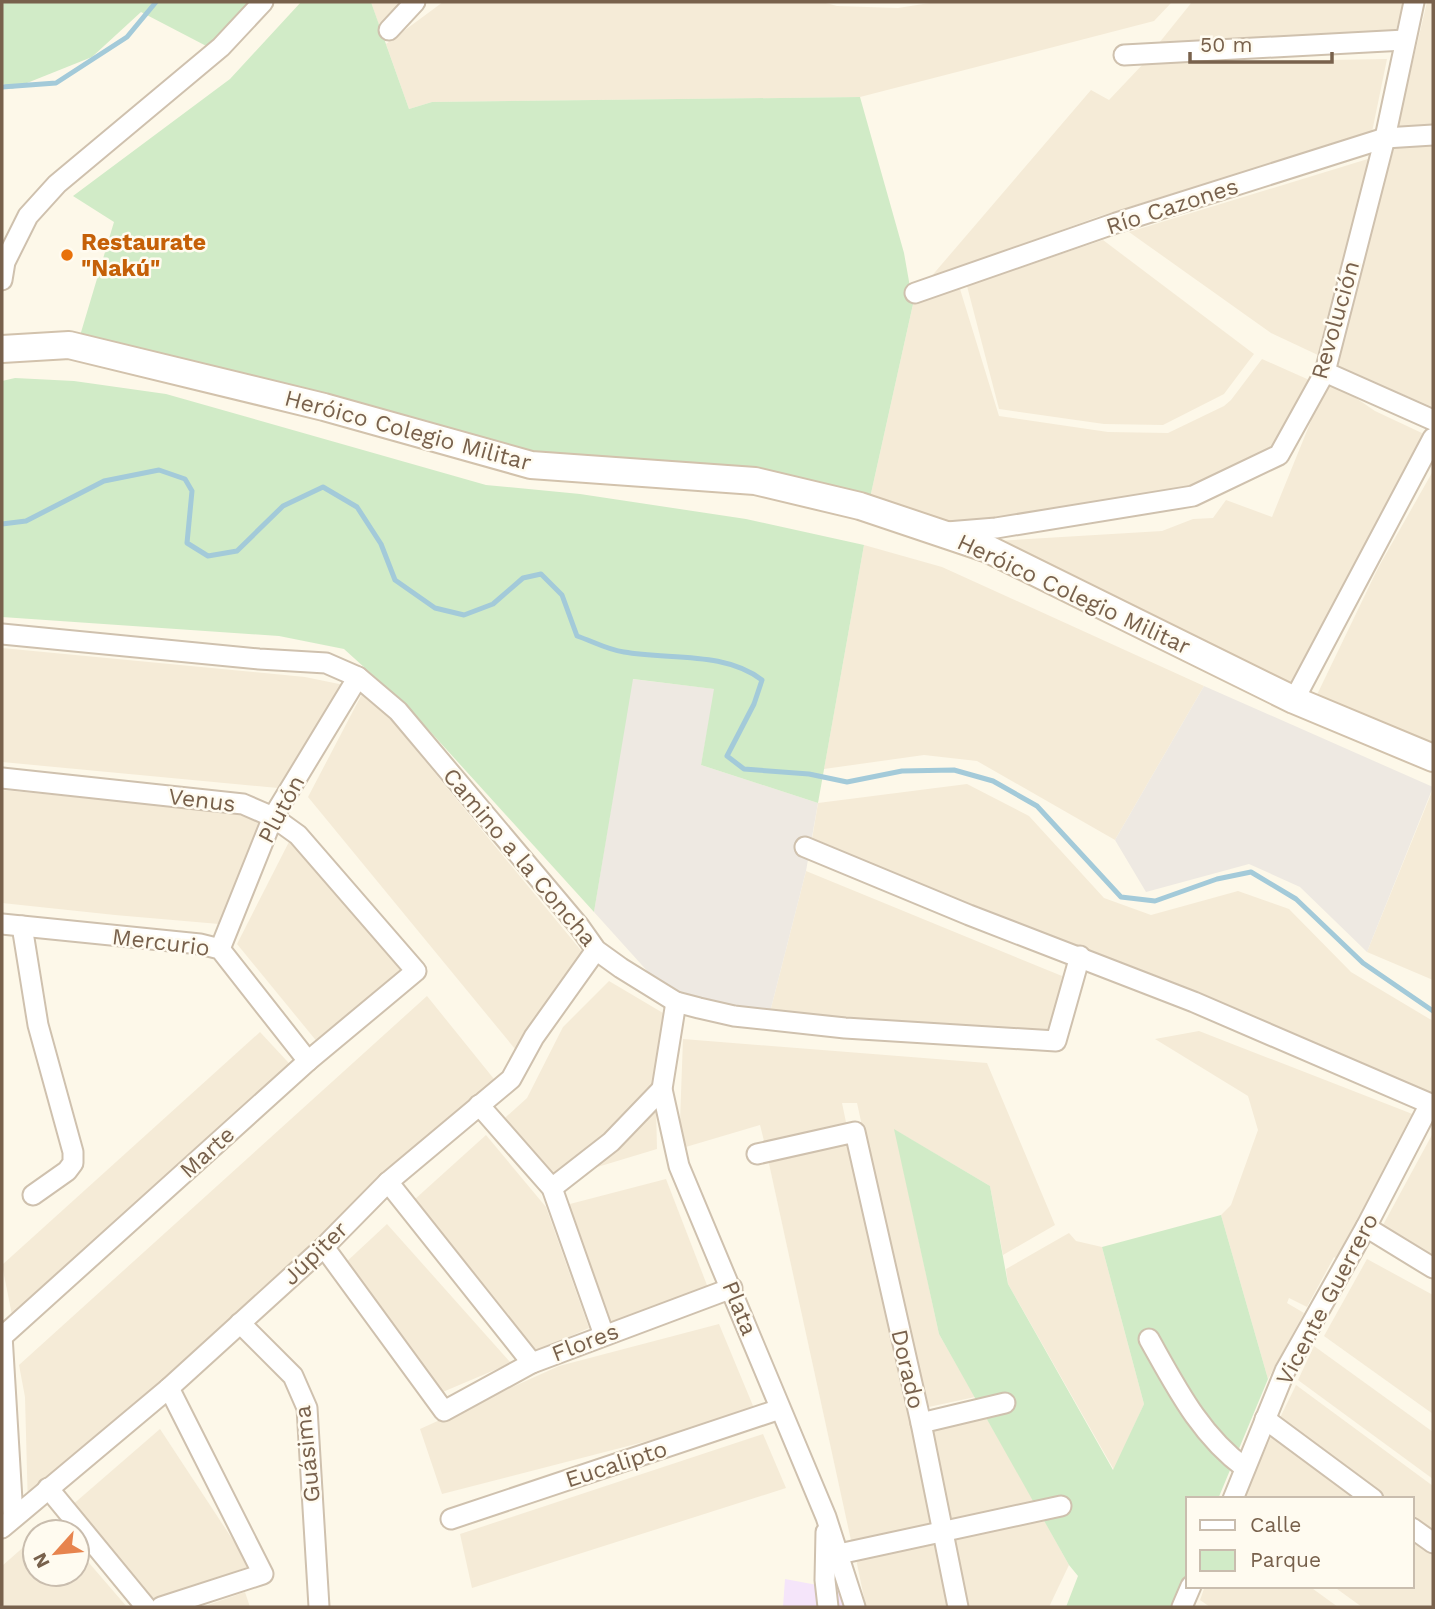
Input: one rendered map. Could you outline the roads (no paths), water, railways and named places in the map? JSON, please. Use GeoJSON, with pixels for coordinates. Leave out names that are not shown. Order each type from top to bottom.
{"type":"FeatureCollection","features":[{"type":"Feature","properties":{"kind":"street"},"geometry":{"type":"LineString","coordinates":[[2,280],[5,262],[28,216],[57,184],[221,47],[263,2]]}},
{"type":"Feature","properties":{"kind":"street"},"geometry":{"type":"LineString","coordinates":[[389,30],[415,2]]}},
{"type":"Feature","properties":{"kind":"street","name":"Revolución"},"geometry":{"type":"LineString","coordinates":[[942,532],[996,528],[1193,496],[1279,455],[1325,372],[1385,138],[1414,2]]}},
{"type":"Feature","properties":{"kind":"street"},"geometry":{"type":"LineString","coordinates":[[1124,55],[1405,40]]}},
{"type":"Feature","properties":{"kind":"street","name":"Río Cazones"},"geometry":{"type":"LineString","coordinates":[[915,293],[1116,223],[1385,138],[1433,135]]}},
{"type":"Feature","properties":{"kind":"street","name":"Heróico Colegio Militar"},"geometry":{"type":"LineString","coordinates":[[2,348],[69,345],[324,407],[531,465],[755,481],[860,506],[988,549],[1294,700],[1433,758]]}},
{"type":"Feature","properties":{"kind":"street"},"geometry":{"type":"LineString","coordinates":[[1325,372],[1433,420]]}},
{"type":"Feature","properties":{"kind":"street"},"geometry":{"type":"LineString","coordinates":[[1294,700],[1433,438]]}},
{"type":"Feature","properties":{"kind":"street","name":"Camino a la Concha"},"geometry":{"type":"LineString","coordinates":[[2,634],[326,663],[358,677],[398,711],[579,926],[596,950],[676,1002],[734,1016],[831,1027],[1056,1041],[1080,956]]}},
{"type":"Feature","properties":{"kind":"street","name":"Plutón"},"geometry":{"type":"LineString","coordinates":[[220,949],[273,817],[358,677]]}},
{"type":"Feature","properties":{"kind":"street","name":"Venus"},"geometry":{"type":"LineString","coordinates":[[2,778],[243,804],[273,817],[298,835],[416,971]]}},
{"type":"Feature","properties":{"kind":"street"},"geometry":{"type":"LineString","coordinates":[[806,847],[970,915],[1195,1002],[1432,1105]]}},
{"type":"Feature","properties":{"kind":"street","name":"Mercurio"},"geometry":{"type":"LineString","coordinates":[[2,924],[200,944],[220,949],[308,1061]]}},
{"type":"Feature","properties":{"kind":"street"},"geometry":{"type":"LineString","coordinates":[[22,926],[38,1025],[73,1152],[73,1163],[67,1171],[33,1195]]}},
{"type":"Feature","properties":{"kind":"street","name":"Júpiter"},"geometry":{"type":"LineString","coordinates":[[7,1523],[169,1388],[324,1247],[388,1182],[511,1079],[534,1037],[596,950]]}},
{"type":"Feature","properties":{"kind":"street","name":"Marte"},"geometry":{"type":"LineString","coordinates":[[2,1336],[308,1061],[416,971]]}},
{"type":"Feature","properties":{"kind":"street","name":"Plata"},"geometry":{"type":"LineString","coordinates":[[676,1002],[663,1088],[680,1166],[826,1517],[855,1607]]}},
{"type":"Feature","properties":{"kind":"street"},"geometry":{"type":"LineString","coordinates":[[552,1188],[611,1142],[663,1088]]}},
{"type":"Feature","properties":{"kind":"street"},"geometry":{"type":"LineString","coordinates":[[479,1105],[552,1188],[604,1335]]}},
{"type":"Feature","properties":{"kind":"street","name":"Vicente Guerrero"},"geometry":{"type":"LineString","coordinates":[[1234,1497],[1285,1371],[1432,1105]]}},
{"type":"Feature","properties":{"kind":"street","name":"Dorado"},"geometry":{"type":"LineString","coordinates":[[757,1154],[855,1132],[958,1607]]}},
{"type":"Feature","properties":{"kind":"street"},"geometry":{"type":"LineString","coordinates":[[388,1182],[532,1363]]}},
{"type":"Feature","properties":{"kind":"street"},"geometry":{"type":"LineString","coordinates":[[1366,1227],[1433,1268]]}},
{"type":"Feature","properties":{"kind":"street","name":"Flores"},"geometry":{"type":"LineString","coordinates":[[324,1247],[444,1411],[532,1363],[732,1288]]}},
{"type":"Feature","properties":{"kind":"street","name":"Guásima"},"geometry":{"type":"LineString","coordinates":[[240,1323],[293,1376],[307,1408],[320,1607]]}},
{"type":"Feature","properties":{"kind":"street"},"geometry":{"type":"LineString","coordinates":[[2,1336],[7,1523]]}},
{"type":"Feature","properties":{"kind":"street"},"geometry":{"type":"LineString","coordinates":[[1149,1339],[1188,1408],[1224,1452],[1245,1468]]}},
{"type":"Feature","properties":{"kind":"street"},"geometry":{"type":"LineString","coordinates":[[161,1607],[263,1574],[169,1388]]}},
{"type":"Feature","properties":{"kind":"street"},"geometry":{"type":"LineString","coordinates":[[920,1423],[1005,1403]]}},
{"type":"Feature","properties":{"kind":"street","name":"Eucalipto"},"geometry":{"type":"LineString","coordinates":[[451,1519],[780,1409]]}},
{"type":"Feature","properties":{"kind":"street"},"geometry":{"type":"LineString","coordinates":[[1265,1419],[1370,1497]]}},
{"type":"Feature","properties":{"kind":"street"},"geometry":{"type":"LineString","coordinates":[[48,1488],[146,1607]]}},
{"type":"Feature","properties":{"kind":"street"},"geometry":{"type":"LineString","coordinates":[[839,1554],[1061,1506]]}},
{"type":"Feature","properties":{"kind":"street"},"geometry":{"type":"LineString","coordinates":[[826,1517],[825,1580],[828,1607]]}},
{"type":"Feature","properties":{"kind":"street"},"geometry":{"type":"LineString","coordinates":[[1414,1529],[1433,1543]]}},
{"type":"Feature","properties":{"kind":"street"},"geometry":{"type":"LineString","coordinates":[[1182,1607],[1190,1588]]}},
{"type":"Feature","properties":{"kind":"waterway"},"geometry":{"type":"LineString","coordinates":[[2,87],[56,83],[127,37],[156,2]]}},
{"type":"Feature","properties":{"kind":"waterway"},"geometry":{"type":"LineString","coordinates":[[2,524],[26,521],[104,481],[159,470],[185,479],[192,491],[187,543],[208,556],[237,551],[283,506],[323,487],[357,507],[381,544],[395,580],[435,608],[464,615],[493,604],[523,578],[541,574],[562,595],[577,636],[618,651],[696,658],[731,665],[762,680],[754,704],[727,756],[744,769],[809,774],[847,782],[902,771],[954,770],[993,781],[1037,806],[1121,897],[1155,901],[1217,879],[1251,872],[1296,899],[1363,963],[1433,1011]]}},
{"type":"Feature","properties":{"kind":"place","name":"Restaurate \"Nakú\""},"geometry":{"type":"Point","coordinates":[67,255]}}]}
